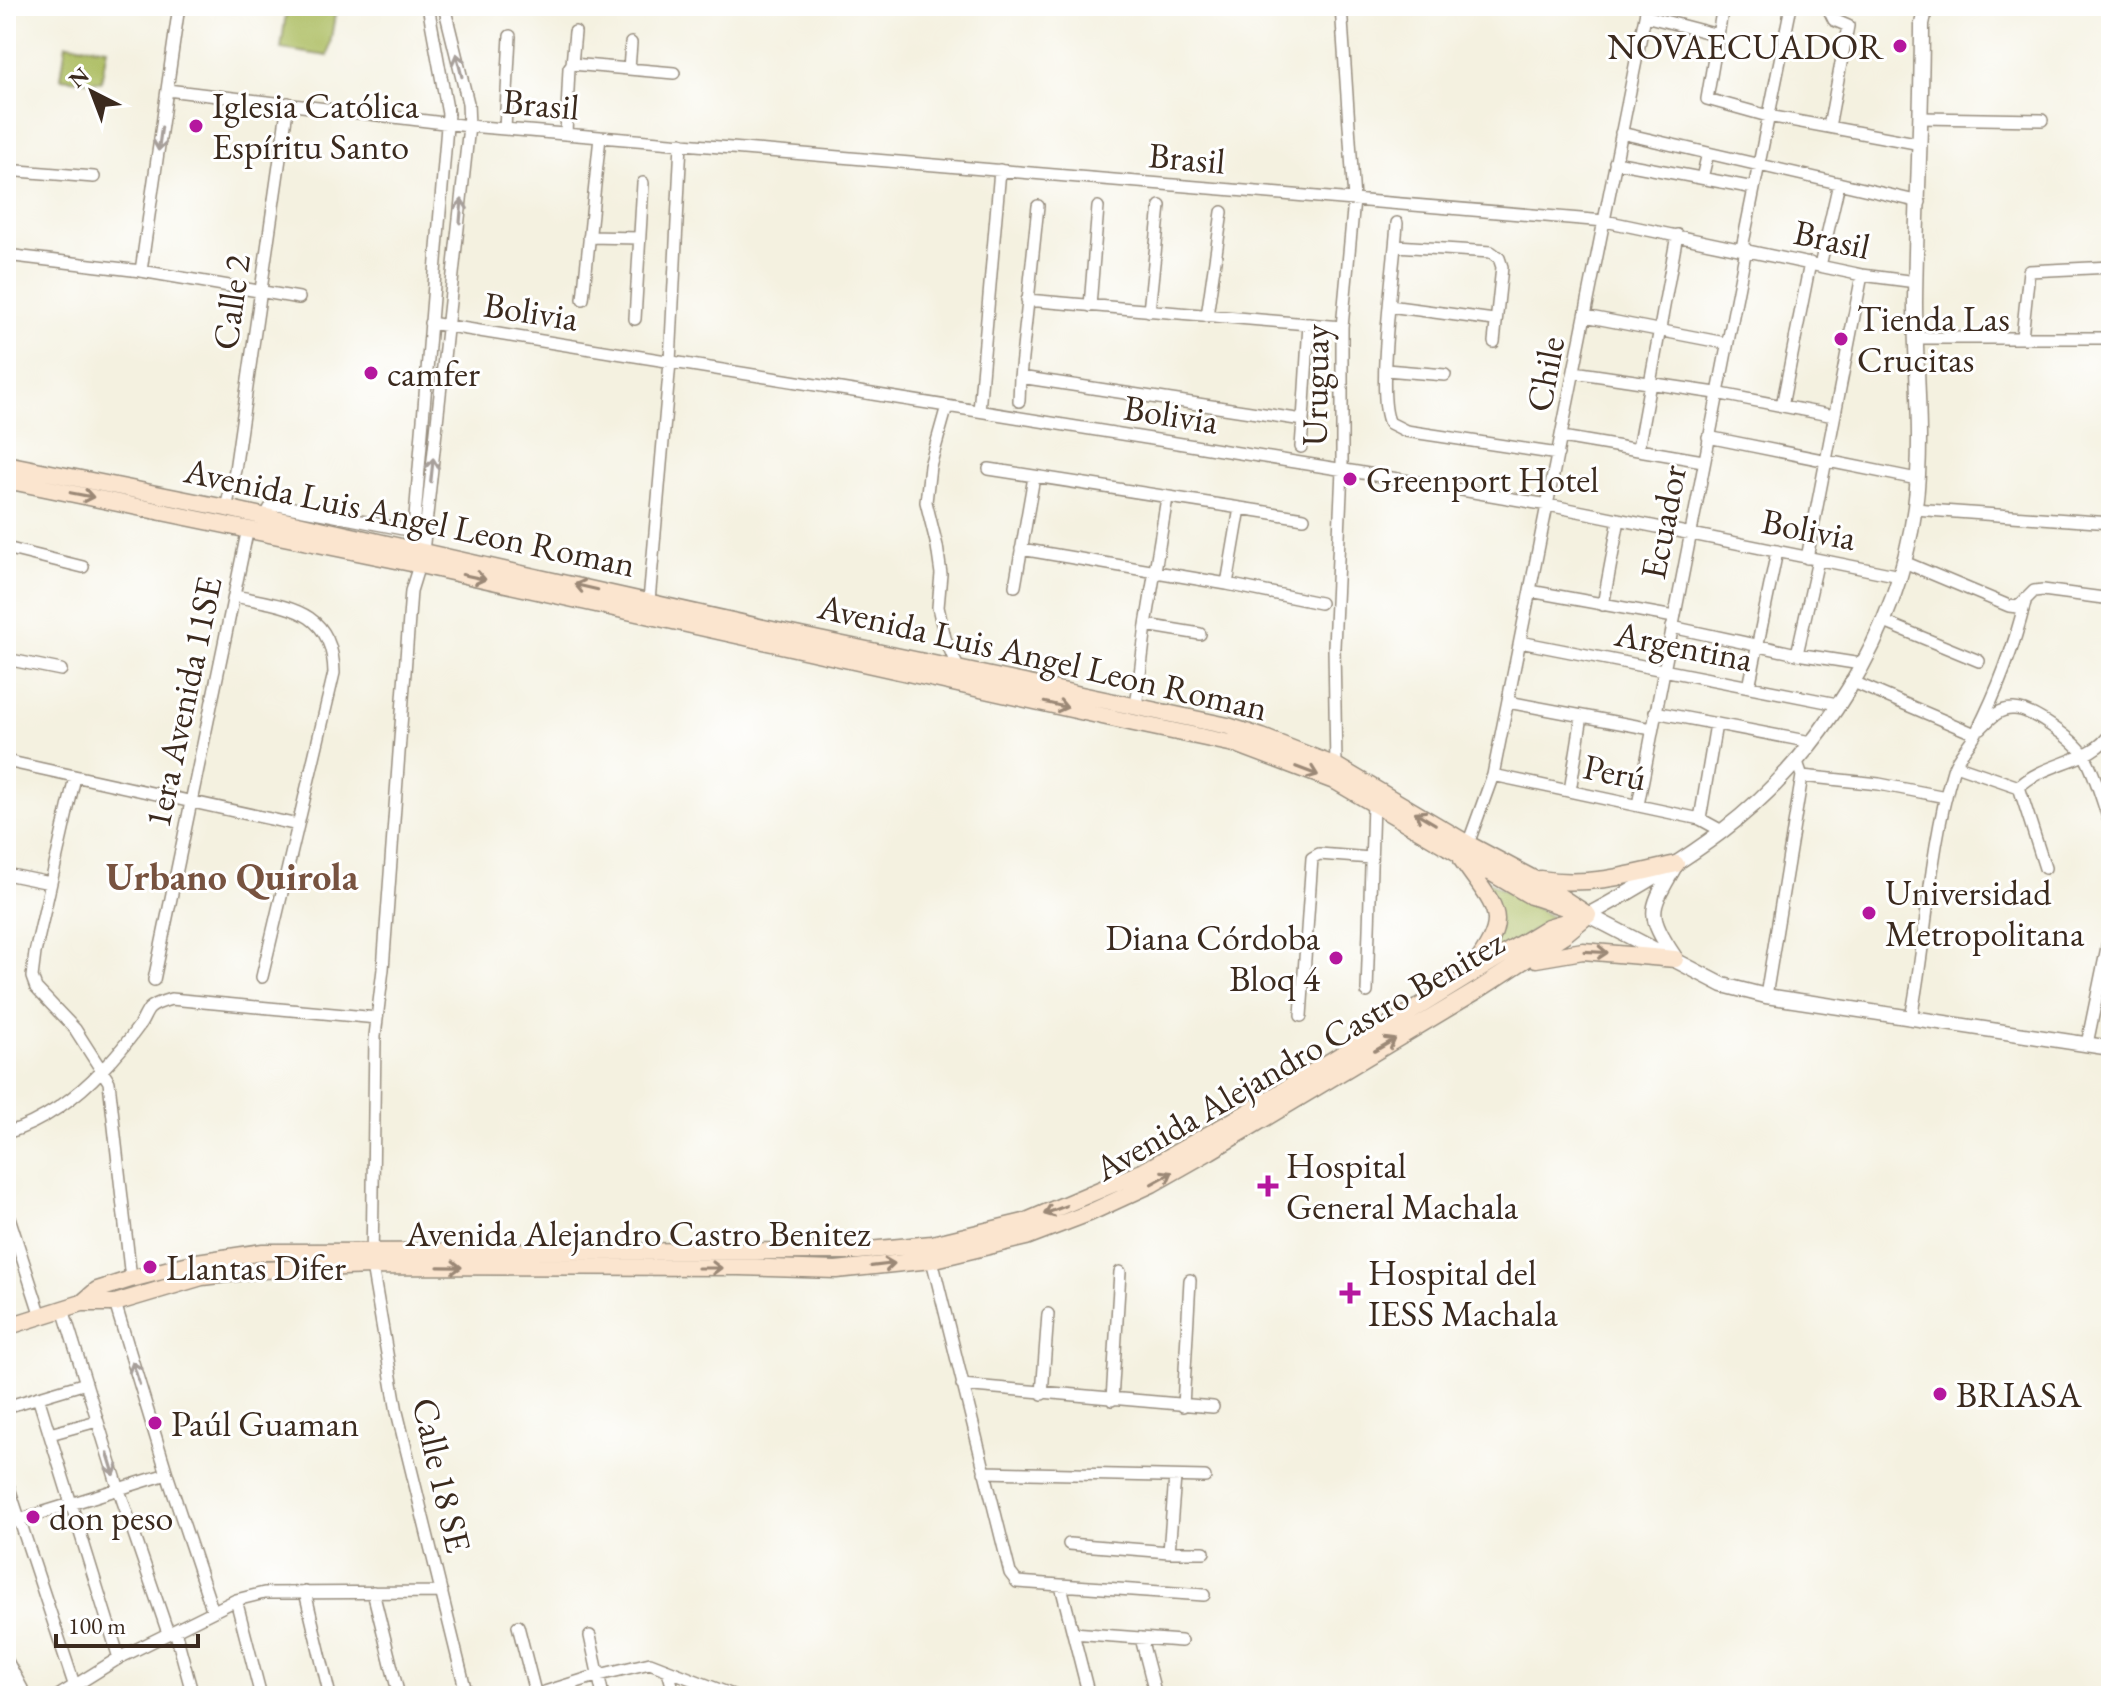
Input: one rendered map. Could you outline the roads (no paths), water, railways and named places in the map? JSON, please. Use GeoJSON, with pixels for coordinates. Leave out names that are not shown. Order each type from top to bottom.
{"type":"FeatureCollection","features":[{"type":"Feature","properties":{"kind":"main road","name":"Avenida Luis Angel Leon Roman"},"geometry":{"type":"LineString","coordinates":[[6,464],[226,508],[416,560],[873,664],[1025,683],[1239,730],[1336,766],[1531,896],[1588,915]]}},
{"type":"Feature","properties":{"kind":"main road","name":"Avenida Luis Angel Leon Roman"},"geometry":{"type":"LineString","coordinates":[[6,480],[416,560],[649,601],[936,664],[980,688],[1239,745],[1337,782],[1463,850],[1530,877],[1588,915]]}},
{"type":"Feature","properties":{"kind":"main road"},"geometry":{"type":"LineString","coordinates":[[873,664],[895,664],[935,672],[940,668],[936,664]]}},
{"type":"Feature","properties":{"kind":"main road"},"geometry":{"type":"LineString","coordinates":[[980,688],[976,685],[979,679],[1009,685],[1025,683]]}},
{"type":"Feature","properties":{"kind":"main road"},"geometry":{"type":"LineString","coordinates":[[1463,850],[1495,910],[1497,928],[1492,942],[1467,977]]}},
{"type":"Feature","properties":{"kind":"main road"},"geometry":{"type":"LineString","coordinates":[[1530,877],[1562,883],[1588,882],[1676,864]]}},
{"type":"Feature","properties":{"kind":"main road","name":"Avenida Alejandro Castro Benitez"},"geometry":{"type":"LineString","coordinates":[[82,1303],[97,1290],[131,1279],[197,1262],[263,1252],[372,1258],[836,1270],[1026,1237],[1152,1184],[1520,964],[1588,915]]}},
{"type":"Feature","properties":{"kind":"main road","name":"Avenida Alejandro Castro Benitez"},"geometry":{"type":"LineString","coordinates":[[931,1252],[1024,1222],[1144,1171],[1245,1114],[1548,927],[1588,915]]}},
{"type":"Feature","properties":{"kind":"main road"},"geometry":{"type":"LineString","coordinates":[[1520,964],[1560,953],[1583,951],[1675,959]]}},
{"type":"Feature","properties":{"kind":"main road","name":"Avenida Alejandro Castro Benitez"},"geometry":{"type":"LineString","coordinates":[[6,1327],[82,1303],[115,1303],[202,1277],[372,1258]]}},
{"type":"Feature","properties":{"kind":"street"},"geometry":{"type":"LineString","coordinates":[[141,271],[179,6]]}},
{"type":"Feature","properties":{"kind":"street"},"geometry":{"type":"LineString","coordinates":[[416,560],[413,531],[448,123],[446,95],[428,6]]}},
{"type":"Feature","properties":{"kind":"street"},"geometry":{"type":"LineString","coordinates":[[416,560],[469,126],[468,103],[444,6]]}},
{"type":"Feature","properties":{"kind":"street","name":"Uruguay"},"geometry":{"type":"LineString","coordinates":[[1336,766],[1334,647],[1342,470],[1342,327],[1354,200],[1341,6]]}},
{"type":"Feature","properties":{"kind":"street"},"geometry":{"type":"LineString","coordinates":[[1723,6],[1707,99],[1768,116],[1921,144]]}},
{"type":"Feature","properties":{"kind":"street","name":"Ecuador"},"geometry":{"type":"LineString","coordinates":[[1638,805],[1791,6]]}},
{"type":"Feature","properties":{"kind":"street"},"geometry":{"type":"LineString","coordinates":[[1827,6],[1834,20],[1848,26],[1829,127]]}},
{"type":"Feature","properties":{"kind":"street","name":"Avenida Alejandro Castro Benitez"},"geometry":{"type":"LineString","coordinates":[[1917,6],[1922,24]]}},
{"type":"Feature","properties":{"kind":"street","name":"Avenida Alejandro Castro Benitez"},"geometry":{"type":"LineString","coordinates":[[1588,915],[1676,864],[1722,831],[1770,790],[1811,742],[1851,681],[1882,621],[1902,569],[1914,509],[1920,430],[1916,282],[1922,24],[1926,6]]}},
{"type":"Feature","properties":{"kind":"street"},"geometry":{"type":"LineString","coordinates":[[1646,11],[1718,35]]}},
{"type":"Feature","properties":{"kind":"street","name":"Chile"},"geometry":{"type":"LineString","coordinates":[[1463,850],[1493,775],[1646,11]]}},
{"type":"Feature","properties":{"kind":"street"},"geometry":{"type":"LineString","coordinates":[[566,134],[569,68],[575,32]]}},
{"type":"Feature","properties":{"kind":"street"},"geometry":{"type":"LineString","coordinates":[[505,129],[510,36]]}},
{"type":"Feature","properties":{"kind":"street"},"geometry":{"type":"LineString","coordinates":[[629,69],[631,43]]}},
{"type":"Feature","properties":{"kind":"street"},"geometry":{"type":"LineString","coordinates":[[572,64],[674,73]]}},
{"type":"Feature","properties":{"kind":"street","name":"Brasil"},"geometry":{"type":"LineString","coordinates":[[167,90],[469,126],[1605,221],[1862,275],[1916,282]]}},
{"type":"Feature","properties":{"kind":"street","name":"Calle 2"},"geometry":{"type":"LineString","coordinates":[[226,508],[235,470],[288,103]]}},
{"type":"Feature","properties":{"kind":"street"},"geometry":{"type":"LineString","coordinates":[[1921,118],[2042,120]]}},
{"type":"Feature","properties":{"kind":"street"},"geometry":{"type":"LineString","coordinates":[[1621,133],[1920,202]]}},
{"type":"Feature","properties":{"kind":"street"},"geometry":{"type":"LineString","coordinates":[[583,299],[600,137]]}},
{"type":"Feature","properties":{"kind":"street"},"geometry":{"type":"LineString","coordinates":[[649,601],[670,362],[681,143]]}},
{"type":"Feature","properties":{"kind":"street"},"geometry":{"type":"LineString","coordinates":[[1702,178],[1708,153]]}},
{"type":"Feature","properties":{"kind":"street"},"geometry":{"type":"LineString","coordinates":[[1615,162],[1754,188]]}},
{"type":"Feature","properties":{"kind":"street"},"geometry":{"type":"LineString","coordinates":[[6,170],[94,177]]}},
{"type":"Feature","properties":{"kind":"street"},"geometry":{"type":"LineString","coordinates":[[979,411],[1000,170]]}},
{"type":"Feature","properties":{"kind":"street"},"geometry":{"type":"LineString","coordinates":[[635,319],[643,183]]}},
{"type":"Feature","properties":{"kind":"street"},"geometry":{"type":"LineString","coordinates":[[1782,406],[1815,265],[1839,183]]}},
{"type":"Feature","properties":{"kind":"street"},"geometry":{"type":"LineString","coordinates":[[1019,401],[1038,206]]}},
{"type":"Feature","properties":{"kind":"street"},"geometry":{"type":"LineString","coordinates":[[1149,311],[1160,206]]}},
{"type":"Feature","properties":{"kind":"street"},"geometry":{"type":"LineString","coordinates":[[1090,306],[1098,207]]}},
{"type":"Feature","properties":{"kind":"street"},"geometry":{"type":"LineString","coordinates":[[1207,316],[1222,212]]}},
{"type":"Feature","properties":{"kind":"street"},"geometry":{"type":"LineString","coordinates":[[1397,223],[1386,370],[1385,415],[1390,423],[1398,429],[1558,454]]}},
{"type":"Feature","properties":{"kind":"street"},"geometry":{"type":"LineString","coordinates":[[1638,449],[1677,235]]}},
{"type":"Feature","properties":{"kind":"street"},"geometry":{"type":"LineString","coordinates":[[589,237],[639,238]]}},
{"type":"Feature","properties":{"kind":"street"},"geometry":{"type":"LineString","coordinates":[[1396,246],[1496,254],[1502,267],[1494,342]]}},
{"type":"Feature","properties":{"kind":"street"},"geometry":{"type":"LineString","coordinates":[[6,255],[141,271],[299,298]]}},
{"type":"Feature","properties":{"kind":"street"},"geometry":{"type":"LineString","coordinates":[[2022,337],[2029,271],[2111,267]]}},
{"type":"Feature","properties":{"kind":"street"},"geometry":{"type":"LineString","coordinates":[[1797,654],[1825,463],[1862,275]]}},
{"type":"Feature","properties":{"kind":"street"},"geometry":{"type":"LineString","coordinates":[[1027,300],[1342,327]]}},
{"type":"Feature","properties":{"kind":"street"},"geometry":{"type":"LineString","coordinates":[[1389,306],[1494,320]]}},
{"type":"Feature","properties":{"kind":"street"},"geometry":{"type":"LineString","coordinates":[[1585,316],[1725,343]]}},
{"type":"Feature","properties":{"kind":"street","name":"Bolivia"},"geometry":{"type":"LineString","coordinates":[[430,323],[1548,505],[1813,559],[1902,569],[2009,606],[2018,607],[2025,602]]}},
{"type":"Feature","properties":{"kind":"street"},"geometry":{"type":"LineString","coordinates":[[1301,447],[1309,324]]}},
{"type":"Feature","properties":{"kind":"street"},"geometry":{"type":"LineString","coordinates":[[1918,338],[2111,338]]}},
{"type":"Feature","properties":{"kind":"street"},"geometry":{"type":"LineString","coordinates":[[1386,370],[1445,375]]}},
{"type":"Feature","properties":{"kind":"street"},"geometry":{"type":"LineString","coordinates":[[1574,372],[1716,393],[1834,416]]}},
{"type":"Feature","properties":{"kind":"street"},"geometry":{"type":"LineString","coordinates":[[1020,377],[1303,420]]}},
{"type":"Feature","properties":{"kind":"street"},"geometry":{"type":"LineString","coordinates":[[947,406],[930,466],[926,502],[941,574],[938,607],[956,675]]}},
{"type":"Feature","properties":{"kind":"street"},"geometry":{"type":"LineString","coordinates":[[1562,437],[1703,461]]}},
{"type":"Feature","properties":{"kind":"street"},"geometry":{"type":"LineString","coordinates":[[1708,437],[1825,463],[1917,479]]}},
{"type":"Feature","properties":{"kind":"street"},"geometry":{"type":"LineString","coordinates":[[989,469],[1304,518]]}},
{"type":"Feature","properties":{"kind":"street"},"geometry":{"type":"LineString","coordinates":[[1015,586],[1034,477]]}},
{"type":"Feature","properties":{"kind":"street"},"geometry":{"type":"LineString","coordinates":[[1136,707],[1167,498]]}},
{"type":"Feature","properties":{"kind":"street"},"geometry":{"type":"LineString","coordinates":[[265,517],[270,508],[278,505],[413,531]]}},
{"type":"Feature","properties":{"kind":"street"},"geometry":{"type":"LineString","coordinates":[[1227,584],[1240,508]]}},
{"type":"Feature","properties":{"kind":"street"},"geometry":{"type":"LineString","coordinates":[[1914,509],[2111,523]]}},
{"type":"Feature","properties":{"kind":"street"},"geometry":{"type":"LineString","coordinates":[[1603,605],[1619,520]]}},
{"type":"Feature","properties":{"kind":"street","name":"1era Avenida 11SE"},"geometry":{"type":"LineString","coordinates":[[154,980],[248,528]]}},
{"type":"Feature","properties":{"kind":"street"},"geometry":{"type":"LineString","coordinates":[[6,548],[83,567]]}},
{"type":"Feature","properties":{"kind":"street"},"geometry":{"type":"LineString","coordinates":[[1021,549],[1320,603]]}},
{"type":"Feature","properties":{"kind":"street"},"geometry":{"type":"LineString","coordinates":[[1749,687],[1777,551]]}},
{"type":"Feature","properties":{"kind":"street","name":"Calle 18 SE"},"geometry":{"type":"LineString","coordinates":[[416,560],[377,1018],[372,1258],[397,1412],[467,1696]]}},
{"type":"Feature","properties":{"kind":"street"},"geometry":{"type":"LineString","coordinates":[[1911,1018],[1946,797],[1955,765],[1975,734],[2015,644],[2025,602],[2034,591],[2043,590],[2111,599]]}},
{"type":"Feature","properties":{"kind":"street"},"geometry":{"type":"LineString","coordinates":[[1530,591],[1603,605],[1797,654],[1861,664]]}},
{"type":"Feature","properties":{"kind":"street"},"geometry":{"type":"LineString","coordinates":[[235,596],[297,609],[313,619],[327,635],[333,654],[334,673],[262,977]]}},
{"type":"Feature","properties":{"kind":"street"},"geometry":{"type":"LineString","coordinates":[[1882,621],[1979,661]]}},
{"type":"Feature","properties":{"kind":"street"},"geometry":{"type":"LineString","coordinates":[[1146,625],[1200,634]]}},
{"type":"Feature","properties":{"kind":"street","name":"Argentina"},"geometry":{"type":"LineString","coordinates":[[1520,642],[1837,704]]}},
{"type":"Feature","properties":{"kind":"street"},"geometry":{"type":"LineString","coordinates":[[6,659],[61,670]]}},
{"type":"Feature","properties":{"kind":"street"},"geometry":{"type":"LineString","coordinates":[[1851,681],[1975,734]]}},
{"type":"Feature","properties":{"kind":"street"},"geometry":{"type":"LineString","coordinates":[[1508,702],[1652,729]]}},
{"type":"Feature","properties":{"kind":"street"},"geometry":{"type":"LineString","coordinates":[[1975,734],[1996,713],[2011,709],[2027,711],[2084,755],[2111,826]]}},
{"type":"Feature","properties":{"kind":"street"},"geometry":{"type":"LineString","coordinates":[[1655,712],[1811,742]]}},
{"type":"Feature","properties":{"kind":"street"},"geometry":{"type":"LineString","coordinates":[[1570,791],[1582,716]]}},
{"type":"Feature","properties":{"kind":"street"},"geometry":{"type":"LineString","coordinates":[[1700,819],[1716,724]]}},
{"type":"Feature","properties":{"kind":"street"},"geometry":{"type":"LineString","coordinates":[[2019,787],[2027,779],[2084,755],[2106,741],[2111,732]]}},
{"type":"Feature","properties":{"kind":"street"},"geometry":{"type":"LineString","coordinates":[[1766,996],[1802,776],[1796,759]]}},
{"type":"Feature","properties":{"kind":"street"},"geometry":{"type":"LineString","coordinates":[[6,761],[298,825]]}},
{"type":"Feature","properties":{"kind":"street"},"geometry":{"type":"LineString","coordinates":[[1955,765],[2019,787]]}},
{"type":"Feature","properties":{"kind":"street","name":"Perú"},"geometry":{"type":"LineString","coordinates":[[1493,775],[1700,819],[1722,831]]}},
{"type":"Feature","properties":{"kind":"street"},"geometry":{"type":"LineString","coordinates":[[1802,776],[1879,784],[1946,797]]}},
{"type":"Feature","properties":{"kind":"street"},"geometry":{"type":"LineString","coordinates":[[75,777],[32,977],[36,988],[75,1029],[103,1069],[113,1095],[131,1279]]}},
{"type":"Feature","properties":{"kind":"street"},"geometry":{"type":"LineString","coordinates":[[2019,787],[2045,868]]}},
{"type":"Feature","properties":{"kind":"street"},"geometry":{"type":"LineString","coordinates":[[1367,992],[1373,804]]}},
{"type":"Feature","properties":{"kind":"street"},"geometry":{"type":"LineString","coordinates":[[1301,1016],[1312,858],[1319,854],[1371,858]]}},
{"type":"Feature","properties":{"kind":"street"},"geometry":{"type":"LineString","coordinates":[[1675,959],[1653,922],[1653,910],[1676,864]]}},
{"type":"Feature","properties":{"kind":"street"},"geometry":{"type":"LineString","coordinates":[[6,874],[50,883]]}},
{"type":"Feature","properties":{"kind":"street"},"geometry":{"type":"LineString","coordinates":[[1588,915],[1723,985],[1766,996],[2111,1048]]}},
{"type":"Feature","properties":{"kind":"street"},"geometry":{"type":"LineString","coordinates":[[2087,1044],[2111,928]]}},
{"type":"Feature","properties":{"kind":"street"},"geometry":{"type":"LineString","coordinates":[[6,1133],[20,1129],[48,1113],[103,1069],[139,1026],[149,1009],[171,999],[377,1018]]}},
{"type":"Feature","properties":{"kind":"street"},"geometry":{"type":"LineString","coordinates":[[6,1208],[41,1316]]}},
{"type":"Feature","properties":{"kind":"street"},"geometry":{"type":"LineString","coordinates":[[931,1252],[1010,1573],[1017,1582],[1204,1595]]}},
{"type":"Feature","properties":{"kind":"street"},"geometry":{"type":"LineString","coordinates":[[1112,1400],[1120,1272]]}},
{"type":"Feature","properties":{"kind":"street"},"geometry":{"type":"LineString","coordinates":[[1183,1406],[1190,1280]]}},
{"type":"Feature","properties":{"kind":"street"},"geometry":{"type":"LineString","coordinates":[[115,1303],[212,1609]]}},
{"type":"Feature","properties":{"kind":"street"},"geometry":{"type":"LineString","coordinates":[[63,1309],[119,1490],[193,1696]]}},
{"type":"Feature","properties":{"kind":"street"},"geometry":{"type":"LineString","coordinates":[[1042,1394],[1048,1314]]}},
{"type":"Feature","properties":{"kind":"street"},"geometry":{"type":"LineString","coordinates":[[6,1407],[86,1383]]}},
{"type":"Feature","properties":{"kind":"street"},"geometry":{"type":"LineString","coordinates":[[962,1385],[1213,1407]]}},
{"type":"Feature","properties":{"kind":"street"},"geometry":{"type":"LineString","coordinates":[[38,1397],[119,1658]]}},
{"type":"Feature","properties":{"kind":"street"},"geometry":{"type":"LineString","coordinates":[[50,1434],[97,1421]]}},
{"type":"Feature","properties":{"kind":"street"},"geometry":{"type":"LineString","coordinates":[[984,1472],[1205,1477]]}},
{"type":"Feature","properties":{"kind":"street"},"geometry":{"type":"LineString","coordinates":[[6,1524],[167,1474]]}},
{"type":"Feature","properties":{"kind":"street"},"geometry":{"type":"LineString","coordinates":[[1169,1552],[1175,1477]]}},
{"type":"Feature","properties":{"kind":"street"},"geometry":{"type":"LineString","coordinates":[[6,1479],[74,1684]]}},
{"type":"Feature","properties":{"kind":"street"},"geometry":{"type":"LineString","coordinates":[[1069,1544],[1204,1552]]}},
{"type":"Feature","properties":{"kind":"street"},"geometry":{"type":"LineString","coordinates":[[1061,1586],[1089,1696]]}},
{"type":"Feature","properties":{"kind":"street"},"geometry":{"type":"LineString","coordinates":[[305,1592],[330,1696]]}},
{"type":"Feature","properties":{"kind":"street"},"geometry":{"type":"LineString","coordinates":[[373,1592],[399,1696]]}},
{"type":"Feature","properties":{"kind":"street"},"geometry":{"type":"LineString","coordinates":[[58,1696],[119,1658],[212,1609],[236,1600],[264,1593],[442,1592]]}},
{"type":"Feature","properties":{"kind":"street"},"geometry":{"type":"LineString","coordinates":[[236,1600],[261,1696]]}},
{"type":"Feature","properties":{"kind":"street"},"geometry":{"type":"LineString","coordinates":[[518,1626],[534,1696],[599,1675],[650,1663],[735,1696]]}},
{"type":"Feature","properties":{"kind":"street"},"geometry":{"type":"LineString","coordinates":[[1073,1633],[1181,1641]]}},
{"type":"Feature","properties":{"kind":"street"},"geometry":{"type":"LineString","coordinates":[[590,1636],[603,1696]]}},
{"type":"Feature","properties":{"kind":"street"},"geometry":{"type":"LineString","coordinates":[[1141,1638],[1156,1696]]}},
{"type":"Feature","properties":{"kind":"street"},"geometry":{"type":"LineString","coordinates":[[6,1659],[26,1696]]}},
{"type":"Feature","properties":{"kind":"street"},"geometry":{"type":"LineString","coordinates":[[668,1671],[675,1696]]}},
{"type":"Feature","properties":{"kind":"place","name":"NOVAECUADOR"},"geometry":{"type":"Point","coordinates":[1900,46]}},
{"type":"Feature","properties":{"kind":"place","name":"Iglesia Católica Espíritu Santo"},"geometry":{"type":"Point","coordinates":[196,126]}},
{"type":"Feature","properties":{"kind":"place","name":"Tienda Las Crucitas"},"geometry":{"type":"Point","coordinates":[1841,339]}},
{"type":"Feature","properties":{"kind":"place","name":"camfer"},"geometry":{"type":"Point","coordinates":[371,373]}},
{"type":"Feature","properties":{"kind":"place","name":"Greenport Hotel"},"geometry":{"type":"Point","coordinates":[1350,479]}},
{"type":"Feature","properties":{"kind":"place","name":"Universidad Metropolitana"},"geometry":{"type":"Point","coordinates":[1869,913]}},
{"type":"Feature","properties":{"kind":"place","name":"Diana Córdoba Bloq 4"},"geometry":{"type":"Point","coordinates":[1336,958]}},
{"type":"Feature","properties":{"kind":"place","name":"Hospital General Machala"},"geometry":{"type":"Point","coordinates":[1268,1186]}},
{"type":"Feature","properties":{"kind":"place","name":"Llantas Difer"},"geometry":{"type":"Point","coordinates":[150,1267]}},
{"type":"Feature","properties":{"kind":"place","name":"Hospital del IESS Machala"},"geometry":{"type":"Point","coordinates":[1350,1293]}},
{"type":"Feature","properties":{"kind":"place","name":"BRIASA"},"geometry":{"type":"Point","coordinates":[1940,1394]}},
{"type":"Feature","properties":{"kind":"place","name":"Paúl Guaman"},"geometry":{"type":"Point","coordinates":[155,1423]}},
{"type":"Feature","properties":{"kind":"place","name":"don peso"},"geometry":{"type":"Point","coordinates":[33,1517]}},
{"type":"Feature","properties":{"kind":"district","name":"Urbano Quirola"},"geometry":{"type":"Point","coordinates":[232,876]}}]}
